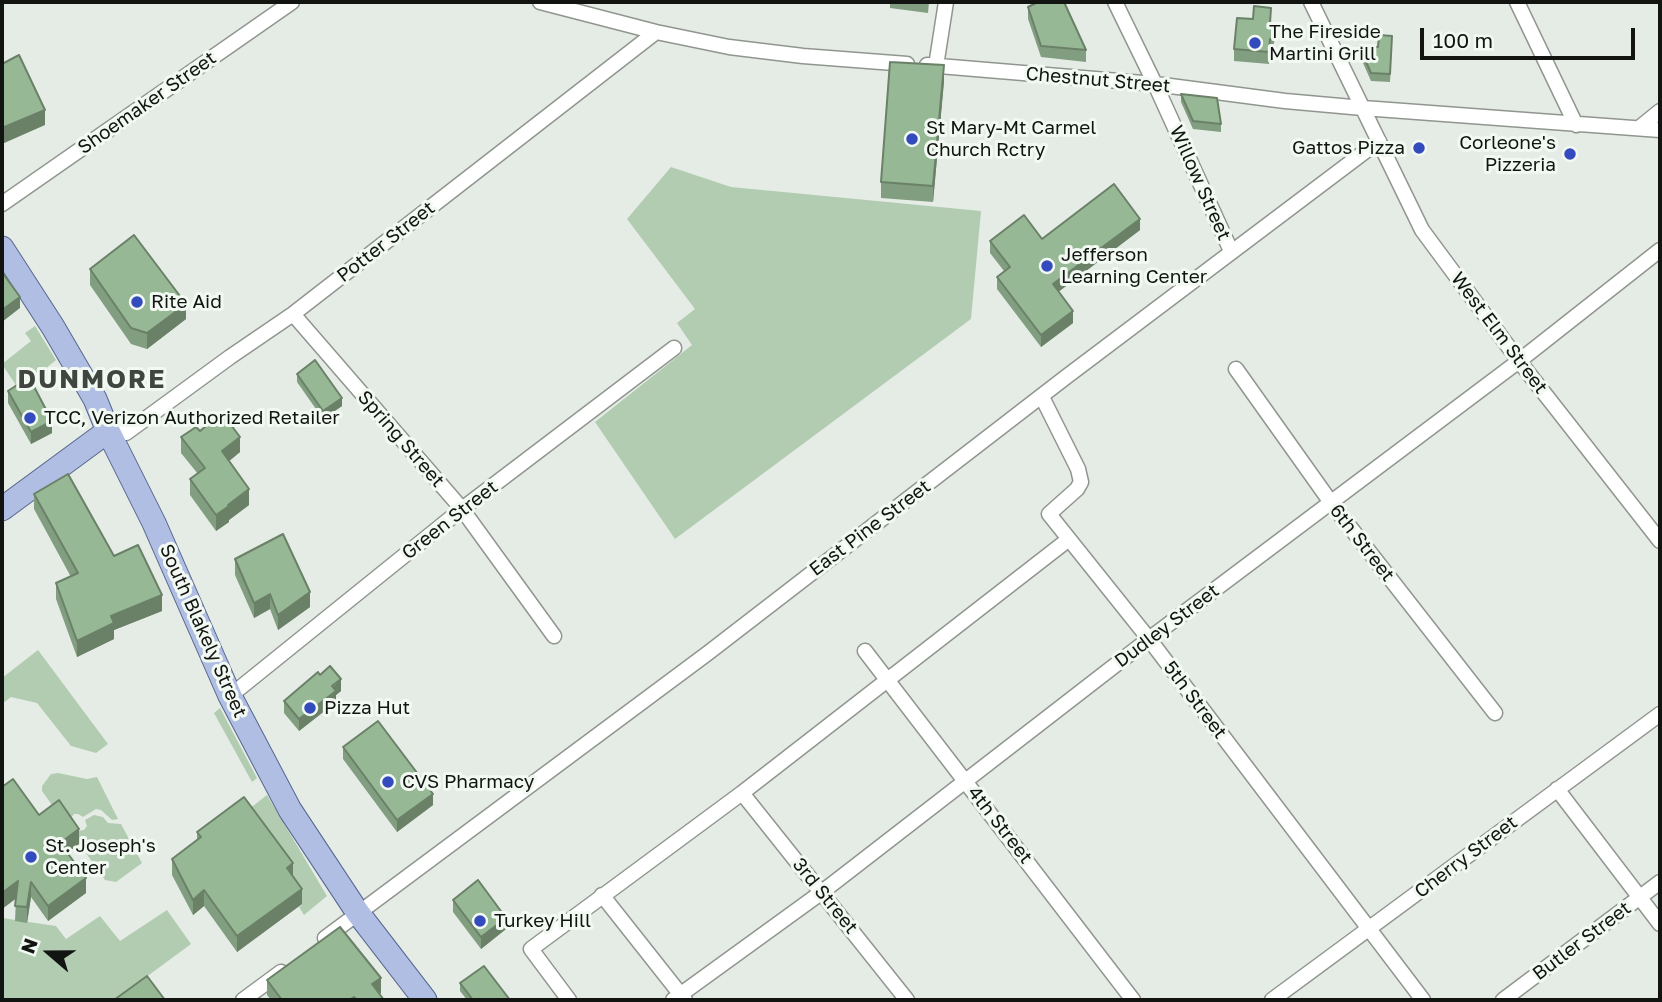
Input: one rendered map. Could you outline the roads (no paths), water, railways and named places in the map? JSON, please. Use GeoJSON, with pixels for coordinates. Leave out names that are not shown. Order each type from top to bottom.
{"type":"FeatureCollection","features":[{"type":"Feature","properties":{"kind":"main road","name":"South Blakely Street"},"geometry":{"type":"LineString","coordinates":[[3,252],[53,327],[95,399],[154,523],[230,696],[290,810],[358,913],[425,1000]]}},
{"type":"Feature","properties":{"kind":"main road"},"geometry":{"type":"LineString","coordinates":[[2,509],[108,431]]}},
{"type":"Feature","properties":{"kind":"street","name":"Shoemaker Street"},"geometry":{"type":"LineString","coordinates":[[2,204],[292,2]]}},
{"type":"Feature","properties":{"kind":"street","name":"Chestnut Street"},"geometry":{"type":"LineString","coordinates":[[540,2],[656,32],[765,52],[1155,84],[1363,108],[1660,130]]}},
{"type":"Feature","properties":{"kind":"street"},"geometry":{"type":"LineString","coordinates":[[936,66],[946,2]]}},
{"type":"Feature","properties":{"kind":"street","name":"Willow Street"},"geometry":{"type":"LineString","coordinates":[[1115,2],[1231,251]]}},
{"type":"Feature","properties":{"kind":"street","name":"West Elm Street"},"geometry":{"type":"LineString","coordinates":[[1311,2],[1422,230],[1519,361],[1660,541]]}},
{"type":"Feature","properties":{"kind":"street"},"geometry":{"type":"LineString","coordinates":[[1517,2],[1576,125]]}},
{"type":"Feature","properties":{"kind":"street","name":"Potter Street"},"geometry":{"type":"LineString","coordinates":[[108,431],[126,433],[293,314],[656,32]]}},
{"type":"Feature","properties":{"kind":"street"},"geometry":{"type":"LineString","coordinates":[[1639,128],[1660,111]]}},
{"type":"Feature","properties":{"kind":"street","name":"East Pine Street"},"geometry":{"type":"LineString","coordinates":[[318,943],[698,661],[1231,251],[1379,141]]}},
{"type":"Feature","properties":{"kind":"street","name":"Dudley Street"},"geometry":{"type":"LineString","coordinates":[[679,998],[822,892],[1149,639],[1332,505],[1660,250]]}},
{"type":"Feature","properties":{"kind":"street","name":"Spring Street"},"geometry":{"type":"LineString","coordinates":[[293,314],[462,509],[554,636]]}},
{"type":"Feature","properties":{"kind":"street","name":"Green Street"},"geometry":{"type":"LineString","coordinates":[[230,696],[462,509],[674,348]]}},
{"type":"Feature","properties":{"kind":"street","name":"6th Street"},"geometry":{"type":"LineString","coordinates":[[1236,369],[1332,505],[1495,713]]}},
{"type":"Feature","properties":{"kind":"street","name":"5th Street"},"geometry":{"type":"LineString","coordinates":[[1042,397],[1081,482],[1077,489],[1049,514],[1149,639],[1423,1000]]}},
{"type":"Feature","properties":{"kind":"street"},"geometry":{"type":"LineString","coordinates":[[569,1000],[531,949],[742,793],[1069,539]]}},
{"type":"Feature","properties":{"kind":"street","name":"4th Street"},"geometry":{"type":"LineString","coordinates":[[864,651],[1133,1000]]}},
{"type":"Feature","properties":{"kind":"street","name":"Cherry Street"},"geometry":{"type":"LineString","coordinates":[[1272,1000],[1660,714]]}},
{"type":"Feature","properties":{"kind":"street"},"geometry":{"type":"LineString","coordinates":[[1557,789],[1660,924]]}},
{"type":"Feature","properties":{"kind":"street","name":"3rd Street"},"geometry":{"type":"LineString","coordinates":[[742,793],[907,1000]]}},
{"type":"Feature","properties":{"kind":"street","name":"Butler Street"},"geometry":{"type":"LineString","coordinates":[[1503,1000],[1660,882]]}},
{"type":"Feature","properties":{"kind":"street"},"geometry":{"type":"LineString","coordinates":[[602,895],[679,998]]}},
{"type":"Feature","properties":{"kind":"street"},"geometry":{"type":"LineString","coordinates":[[250,998],[288,966]]}},
{"type":"Feature","properties":{"kind":"place","name":"The Fireside Martini Grill"},"geometry":{"type":"Point","coordinates":[1255,43]}},
{"type":"Feature","properties":{"kind":"place","name":"St Mary-Mt Carmel Church Rctry"},"geometry":{"type":"Point","coordinates":[912,139]}},
{"type":"Feature","properties":{"kind":"place","name":"Gattos Pizza"},"geometry":{"type":"Point","coordinates":[1419,148]}},
{"type":"Feature","properties":{"kind":"place","name":"Corleone's Pizzeria"},"geometry":{"type":"Point","coordinates":[1570,154]}},
{"type":"Feature","properties":{"kind":"place","name":"Jefferson Learning Center"},"geometry":{"type":"Point","coordinates":[1047,266]}},
{"type":"Feature","properties":{"kind":"place","name":"Rite Aid"},"geometry":{"type":"Point","coordinates":[137,302]}},
{"type":"Feature","properties":{"kind":"place","name":"TCC, Verizon Authorized Retailer"},"geometry":{"type":"Point","coordinates":[30,418]}},
{"type":"Feature","properties":{"kind":"place","name":"Pizza Hut"},"geometry":{"type":"Point","coordinates":[310,708]}},
{"type":"Feature","properties":{"kind":"place","name":"CVS Pharmacy"},"geometry":{"type":"Point","coordinates":[388,782]}},
{"type":"Feature","properties":{"kind":"place","name":"St. Joseph's Center"},"geometry":{"type":"Point","coordinates":[31,857]}},
{"type":"Feature","properties":{"kind":"place","name":"Turkey Hill"},"geometry":{"type":"Point","coordinates":[480,921]}},
{"type":"Feature","properties":{"kind":"district","name":"DUNMORE"},"geometry":{"type":"Point","coordinates":[92,380]}}]}
